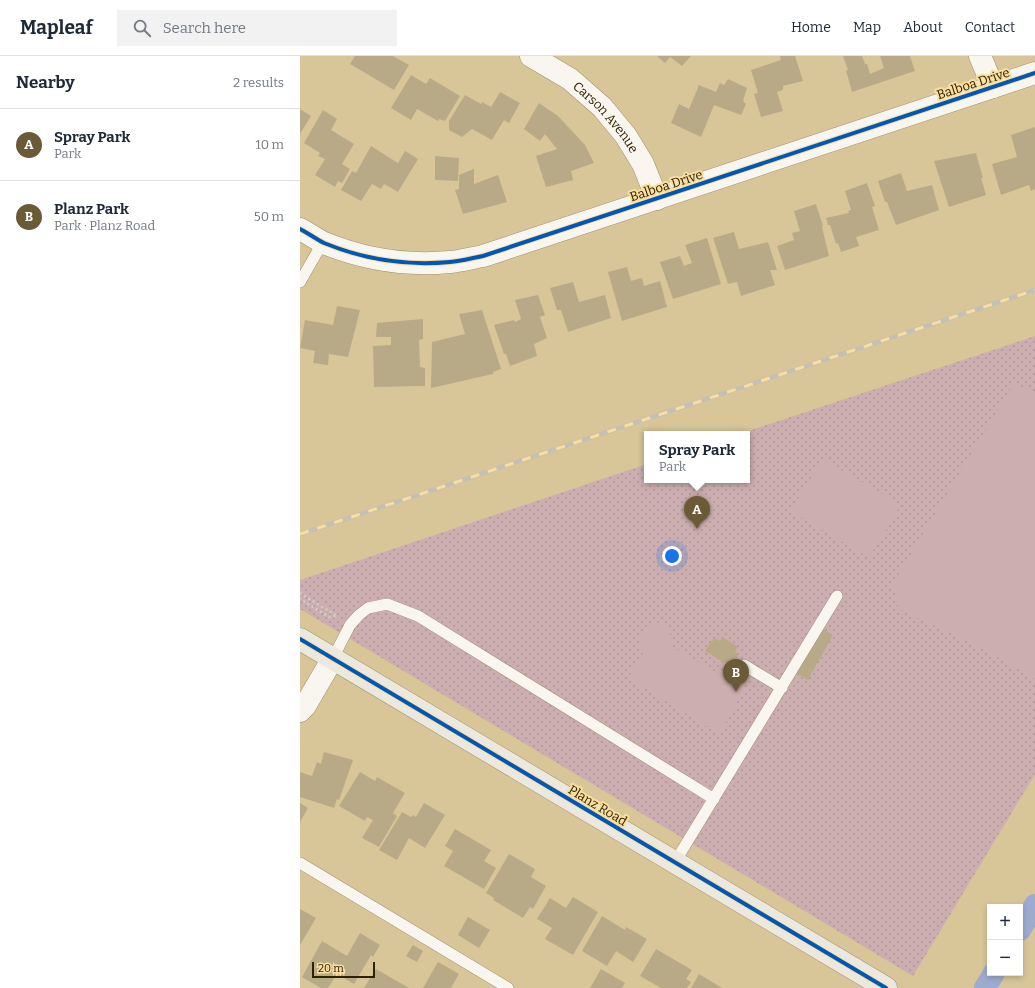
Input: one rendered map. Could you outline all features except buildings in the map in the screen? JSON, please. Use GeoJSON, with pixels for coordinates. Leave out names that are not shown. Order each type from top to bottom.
{"type":"FeatureCollection","features":[{"type":"Feature","properties":{"kind":"street","name":"Carson Avenue"},"geometry":{"type":"LineString","coordinates":[[531,56],[570,79],[602,107],[626,136],[643,164],[657,199]]}},
{"type":"Feature","properties":{"kind":"street"},"geometry":{"type":"LineString","coordinates":[[980,56],[993,87]]}},
{"type":"Feature","properties":{"kind":"street","name":"Balboa Drive"},"geometry":{"type":"LineString","coordinates":[[300,229],[323,242],[347,251],[379,259],[412,263],[450,262],[483,256],[1035,73]]}},
{"type":"Feature","properties":{"kind":"street","name":"Planz Road"},"geometry":{"type":"LineString","coordinates":[[300,639],[886,988]]}},
{"type":"Feature","properties":{"kind":"street"},"geometry":{"type":"LineString","coordinates":[[300,711],[305,706],[333,658]]}},
{"type":"Feature","properties":{"kind":"lane"},"geometry":{"type":"LineString","coordinates":[[300,282],[323,242]]}},
{"type":"Feature","properties":{"kind":"lane"},"geometry":{"type":"LineString","coordinates":[[675,862],[837,596]]}},
{"type":"Feature","properties":{"kind":"lane"},"geometry":{"type":"LineString","coordinates":[[333,658],[350,625],[358,615],[368,608],[387,604],[418,616],[714,799]]}},
{"type":"Feature","properties":{"kind":"lane"},"geometry":{"type":"LineString","coordinates":[[744,665],[782,688]]}},
{"type":"Feature","properties":{"kind":"lane"},"geometry":{"type":"LineString","coordinates":[[300,863],[508,988]]}},
{"type":"Feature","properties":{"kind":"path"},"geometry":{"type":"LineString","coordinates":[[300,593],[337,616],[329,617],[300,599]]}},
{"type":"Feature","properties":{"kind":"shaded area"},"geometry":{"type":"Polygon","coordinates":[[[1035,336],[1035,774],[913,976],[300,609],[300,580],[644,465],[644,483],[750,483],[750,431],[748,431],[1035,336]]]}},
{"type":"Feature","properties":{"kind":"shaded area"},"geometry":{"type":"Polygon","coordinates":[[[1014,383],[1035,394],[1035,679],[985,650],[899,609],[892,585],[1014,383]]]}},
{"type":"Feature","properties":{"kind":"shaded area"},"geometry":{"type":"Polygon","coordinates":[[[823,459],[901,505],[869,558],[790,511],[823,459]]]}},
{"type":"Feature","properties":{"kind":"shaded area"},"geometry":{"type":"Polygon","coordinates":[[[656,621],[669,629],[673,647],[745,689],[719,734],[628,678],[643,653],[639,641],[647,625],[656,621]]]}},
{"type":"Feature","properties":{"kind":"waterway"},"geometry":{"type":"LineString","coordinates":[[1023,925],[1035,905]]}},
{"type":"Feature","properties":{"kind":"waterway"},"geometry":{"type":"LineString","coordinates":[[985,988],[992,976]]}},
{"type":"Feature","properties":{"kind":"railway"},"geometry":{"type":"LineString","coordinates":[[300,534],[1035,290]]}},
{"type":"Feature","properties":{"kind":"cycle path"},"geometry":{"type":"LineString","coordinates":[[300,229],[324,243],[339,249],[386,260],[434,263],[454,262],[483,256],[1035,73]]}},
{"type":"Feature","properties":{"kind":"cycle path"},"geometry":{"type":"LineString","coordinates":[[300,639],[886,988]]}},
{"type":"Feature","properties":{"kind":"place","name":"Spray Park"},"geometry":{"type":"Point","coordinates":[697,529]}},
{"type":"Feature","properties":{"kind":"place","name":"Planz Park"},"geometry":{"type":"Point","coordinates":[736,692]}}]}
